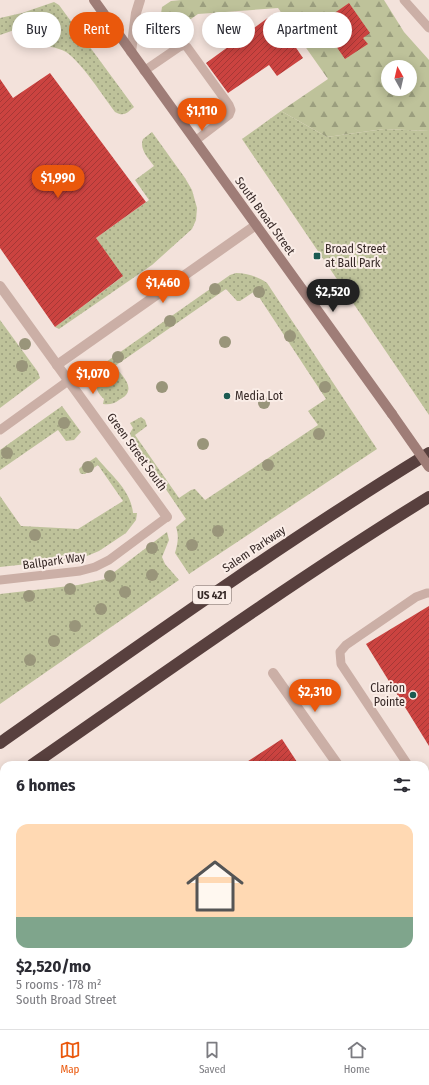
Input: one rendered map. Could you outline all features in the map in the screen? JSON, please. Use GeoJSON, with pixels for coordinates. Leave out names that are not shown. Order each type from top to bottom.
{"type":"FeatureCollection","features":[{"type":"Feature","properties":{"kind":"highway","name":"Salem Parkway"},"geometry":{"type":"LineString","coordinates":[[0,743],[212,594],[306,531],[429,453]]}},
{"type":"Feature","properties":{"kind":"highway"},"geometry":{"type":"LineString","coordinates":[[38,761],[327,563],[429,497]]}},
{"type":"Feature","properties":{"kind":"street","name":"South Broad Street"},"geometry":{"type":"LineString","coordinates":[[94,0],[429,467]]}},
{"type":"Feature","properties":{"kind":"street"},"geometry":{"type":"LineString","coordinates":[[131,52],[136,13],[140,0]]}},
{"type":"Feature","properties":{"kind":"street"},"geometry":{"type":"LineString","coordinates":[[57,365],[256,225]]}},
{"type":"Feature","properties":{"kind":"street","name":"Green Street South"},"geometry":{"type":"LineString","coordinates":[[0,286],[167,517]]}},
{"type":"Feature","properties":{"kind":"street"},"geometry":{"type":"LineString","coordinates":[[273,673],[335,761]]}},
{"type":"Feature","properties":{"kind":"lane"},"geometry":{"type":"LineString","coordinates":[[404,0],[429,28]]}},
{"type":"Feature","properties":{"kind":"lane"},"geometry":{"type":"LineString","coordinates":[[144,71],[179,47],[187,47],[229,105],[231,110],[229,115],[195,141]]}},
{"type":"Feature","properties":{"kind":"lane"},"geometry":{"type":"LineString","coordinates":[[0,430],[68,381]]}},
{"type":"Feature","properties":{"kind":"lane","name":"Ballpark Way"},"geometry":{"type":"LineString","coordinates":[[0,580],[80,571],[95,567],[109,560],[167,517]]}},
{"type":"Feature","properties":{"kind":"lane"},"geometry":{"type":"LineString","coordinates":[[405,761],[341,664],[340,652],[346,646],[416,597],[429,593]]}},
{"type":"Feature","properties":{"kind":"green space"},"geometry":{"type":"Polygon","coordinates":[[[181,0],[384,0],[404,32],[429,60],[429,131],[384,129],[327,137],[281,111],[328,79],[306,48],[352,48],[352,12],[281,12],[278,8],[202,12],[202,14],[194,17],[194,12],[161,12],[162,7],[171,1],[181,0]]]}},
{"type":"Feature","properties":{"kind":"green space"},"geometry":{"type":"Polygon","coordinates":[[[54,2],[59,5],[69,19],[69,48],[91,48],[134,107],[127,113],[121,114],[115,112],[79,64],[63,50],[55,48],[61,48],[61,12],[25,12],[54,2]]]}},
{"type":"Feature","properties":{"kind":"green space"},"geometry":{"type":"Polygon","coordinates":[[[12,15],[12,31],[0,35],[0,18],[12,15]]]}},
{"type":"Feature","properties":{"kind":"green space"},"geometry":{"type":"Polygon","coordinates":[[[281,111],[327,137],[384,129],[429,131],[429,415],[242,139],[281,111]]]}},
{"type":"Feature","properties":{"kind":"green space"},"geometry":{"type":"Polygon","coordinates":[[[152,132],[192,190],[197,208],[196,220],[192,229],[152,265],[59,329],[55,327],[122,277],[96,238],[149,200],[135,180],[154,166],[143,150],[142,146],[143,139],[152,132]]]}},
{"type":"Feature","properties":{"kind":"green space"},"geometry":{"type":"Polygon","coordinates":[[[236,273],[252,276],[267,283],[377,449],[189,574],[175,553],[178,540],[176,527],[186,519],[132,439],[130,433],[133,428],[130,423],[141,417],[145,420],[147,426],[135,435],[179,498],[195,489],[205,500],[318,425],[308,411],[326,399],[255,291],[240,301],[237,301],[226,289],[115,366],[128,385],[126,396],[115,402],[103,404],[104,399],[97,390],[96,380],[99,370],[106,362],[230,275],[236,273]]]}},
{"type":"Feature","properties":{"kind":"green space"},"geometry":{"type":"Polygon","coordinates":[[[0,320],[38,372],[40,378],[0,408],[0,320]]]}},
{"type":"Feature","properties":{"kind":"green space"},"geometry":{"type":"Polygon","coordinates":[[[62,406],[81,432],[74,440],[66,441],[58,430],[0,470],[0,450],[62,406]]]}},
{"type":"Feature","properties":{"kind":"green space"},"geometry":{"type":"Polygon","coordinates":[[[96,457],[124,490],[133,513],[137,513],[136,520],[126,533],[99,551],[87,556],[74,559],[0,567],[0,496],[21,526],[78,529],[123,501],[98,465],[85,474],[80,473],[79,469],[81,467],[96,457]]]}},
{"type":"Feature","properties":{"kind":"green space"},"geometry":{"type":"Polygon","coordinates":[[[167,532],[169,540],[162,557],[165,564],[179,580],[0,704],[0,594],[78,585],[105,579],[167,532]]]}},
{"type":"Feature","properties":{"kind":"building"},"geometry":{"type":"Polygon","coordinates":[[[349,3],[370,33],[363,38],[368,44],[345,59],[337,48],[352,48],[352,12],[336,12],[349,3]]]}},
{"type":"Feature","properties":{"kind":"building"},"geometry":{"type":"Polygon","coordinates":[[[263,21],[263,48],[296,48],[303,58],[277,76],[269,65],[228,93],[206,63],[227,48],[255,48],[255,27],[263,21]]]}},
{"type":"Feature","properties":{"kind":"building"},"geometry":{"type":"Polygon","coordinates":[[[50,73],[146,202],[96,238],[123,276],[55,327],[0,248],[0,79],[13,98],[50,73]]]}},
{"type":"Feature","properties":{"kind":"building","name":"Clarion Pointe"},"geometry":{"type":"Polygon","coordinates":[[[429,606],[429,746],[366,644],[429,606]]]}},
{"type":"Feature","properties":{"kind":"building"},"geometry":{"type":"Polygon","coordinates":[[[282,739],[296,761],[248,761],[282,739]]]}},
{"type":"Feature","properties":{"kind":"place","name":"Broad Street at Ball Park"},"geometry":{"type":"Point","coordinates":[317,256]}},
{"type":"Feature","properties":{"kind":"place","name":"Media Lot"},"geometry":{"type":"Point","coordinates":[227,396]}},
{"type":"Feature","properties":{"kind":"place","name":"Clarion Pointe"},"geometry":{"type":"Point","coordinates":[413,695]}}]}
